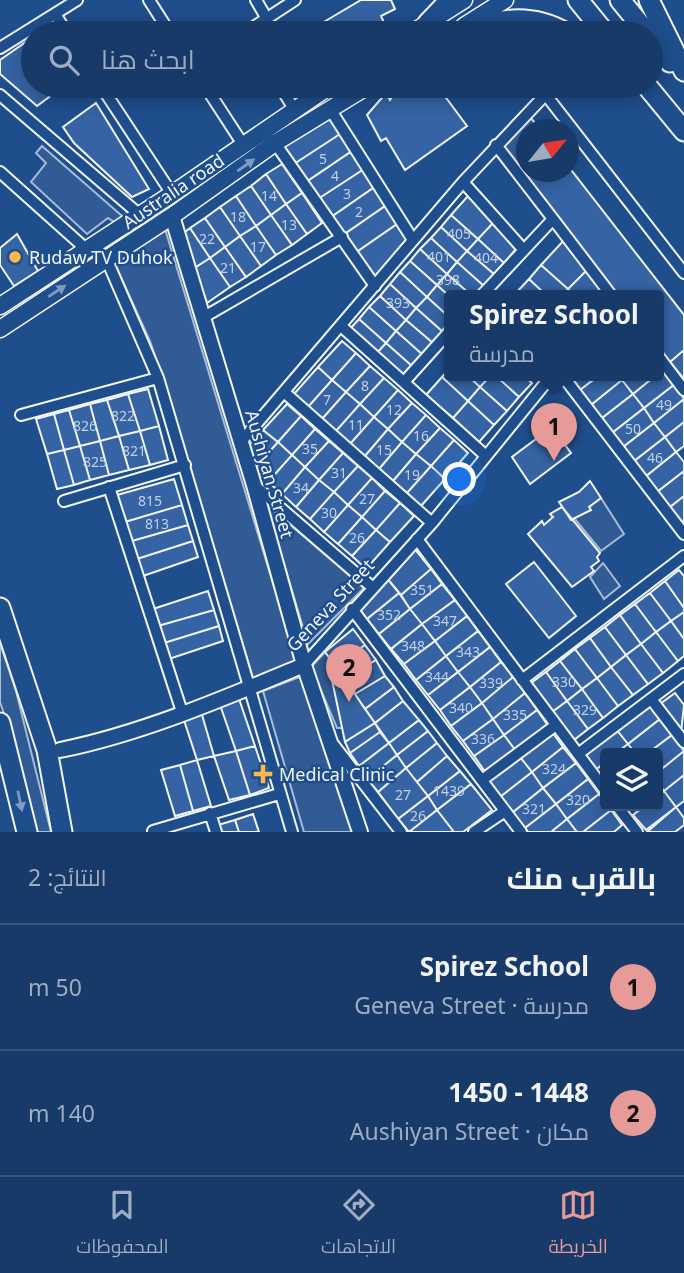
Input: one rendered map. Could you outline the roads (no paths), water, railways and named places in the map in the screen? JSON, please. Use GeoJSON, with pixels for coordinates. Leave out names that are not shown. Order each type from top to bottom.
{"type":"FeatureCollection","features":[{"type":"Feature","properties":{"kind":"highway"},"geometry":{"type":"LineString","coordinates":[[428,21],[450,0]]}},
{"type":"Feature","properties":{"kind":"highway"},"geometry":{"type":"LineString","coordinates":[[578,0],[595,21]]}},
{"type":"Feature","properties":{"kind":"highway"},"geometry":{"type":"LineString","coordinates":[[620,0],[637,21]]}},
{"type":"Feature","properties":{"kind":"highway"},"geometry":{"type":"LineString","coordinates":[[649,0],[659,21]]}},
{"type":"Feature","properties":{"kind":"highway"},"geometry":{"type":"LineString","coordinates":[[495,21],[514,18],[536,21]]}},
{"type":"Feature","properties":{"kind":"highway"},"geometry":{"type":"LineString","coordinates":[[663,28],[684,71]]}},
{"type":"Feature","properties":{"kind":"highway"},"geometry":{"type":"LineString","coordinates":[[663,53],[684,79]]}},
{"type":"Feature","properties":{"kind":"highway"},"geometry":{"type":"LineString","coordinates":[[650,98],[679,126]]}},
{"type":"Feature","properties":{"kind":"highway"},"geometry":{"type":"LineString","coordinates":[[657,98],[679,126]]}},
{"type":"Feature","properties":{"kind":"highway"},"geometry":{"type":"LineString","coordinates":[[0,608],[28,689],[53,785],[62,832]]}},
{"type":"Feature","properties":{"kind":"highway"},"geometry":{"type":"LineString","coordinates":[[0,723],[27,832]]}},
{"type":"Feature","properties":{"kind":"main road"},"geometry":{"type":"LineString","coordinates":[[431,21],[464,0]]}},
{"type":"Feature","properties":{"kind":"main road"},"geometry":{"type":"LineString","coordinates":[[472,21],[505,0]]}},
{"type":"Feature","properties":{"kind":"main road","name":"Australia road"},"geometry":{"type":"LineString","coordinates":[[0,306],[244,146],[312,98]]}},
{"type":"Feature","properties":{"kind":"main road","name":"Australia road"},"geometry":{"type":"LineString","coordinates":[[0,329],[172,216],[275,143],[348,98]]}},
{"type":"Feature","properties":{"kind":"street"},"geometry":{"type":"LineString","coordinates":[[44,21],[77,0]]}},
{"type":"Feature","properties":{"kind":"street"},"geometry":{"type":"LineString","coordinates":[[149,0],[162,21]]}},
{"type":"Feature","properties":{"kind":"street"},"geometry":{"type":"LineString","coordinates":[[256,0],[267,19]]}},
{"type":"Feature","properties":{"kind":"street"},"geometry":{"type":"LineString","coordinates":[[264,21],[295,0]]}},
{"type":"Feature","properties":{"kind":"street"},"geometry":{"type":"LineString","coordinates":[[55,14],[59,21]]}},
{"type":"Feature","properties":{"kind":"street"},"geometry":{"type":"LineString","coordinates":[[0,48],[21,35]]}},
{"type":"Feature","properties":{"kind":"street"},"geometry":{"type":"LineString","coordinates":[[0,95],[140,215]]}},
{"type":"Feature","properties":{"kind":"street"},"geometry":{"type":"LineString","coordinates":[[109,98],[172,194]]}},
{"type":"Feature","properties":{"kind":"street"},"geometry":{"type":"LineString","coordinates":[[213,98],[244,146]]}},
{"type":"Feature","properties":{"kind":"street"},"geometry":{"type":"LineString","coordinates":[[288,98],[295,109]]}},
{"type":"Feature","properties":{"kind":"street"},"geometry":{"type":"LineString","coordinates":[[240,443],[535,98]]}},
{"type":"Feature","properties":{"kind":"street"},"geometry":{"type":"LineString","coordinates":[[548,98],[684,273]]}},
{"type":"Feature","properties":{"kind":"street"},"geometry":{"type":"LineString","coordinates":[[330,109],[413,240]]}},
{"type":"Feature","properties":{"kind":"street"},"geometry":{"type":"LineString","coordinates":[[275,143],[375,286]]}},
{"type":"Feature","properties":{"kind":"street"},"geometry":{"type":"LineString","coordinates":[[496,145],[607,290]]}},
{"type":"Feature","properties":{"kind":"street"},"geometry":{"type":"LineString","coordinates":[[0,172],[86,249]]}},
{"type":"Feature","properties":{"kind":"street"},"geometry":{"type":"LineString","coordinates":[[463,182],[522,248]]}},
{"type":"Feature","properties":{"kind":"street","name":"Aushiyan Street"},"geometry":{"type":"LineString","coordinates":[[172,216],[254,485],[304,665],[332,741],[359,832]]}},
{"type":"Feature","properties":{"kind":"street"},"geometry":{"type":"LineString","coordinates":[[486,290],[522,248],[553,219]]}},
{"type":"Feature","properties":{"kind":"street"},"geometry":{"type":"LineString","coordinates":[[204,317],[342,237]]}},
{"type":"Feature","properties":{"kind":"street"},"geometry":{"type":"LineString","coordinates":[[106,258],[158,378],[247,689],[292,832]]}},
{"type":"Feature","properties":{"kind":"street"},"geometry":{"type":"LineString","coordinates":[[341,326],[486,456]]}},
{"type":"Feature","properties":{"kind":"street"},"geometry":{"type":"LineString","coordinates":[[404,382],[444,338]]}},
{"type":"Feature","properties":{"kind":"street"},"geometry":{"type":"LineString","coordinates":[[664,364],[684,390]]}},
{"type":"Feature","properties":{"kind":"street"},"geometry":{"type":"LineString","coordinates":[[21,415],[158,378]]}},
{"type":"Feature","properties":{"kind":"street","name":"Geneva Street"},"geometry":{"type":"LineString","coordinates":[[60,750],[88,745],[247,689],[304,665],[432,523],[547,381]]}},
{"type":"Feature","properties":{"kind":"street"},"geometry":{"type":"LineString","coordinates":[[567,381],[684,534]]}},
{"type":"Feature","properties":{"kind":"street"},"geometry":{"type":"LineString","coordinates":[[284,393],[432,523]]}},
{"type":"Feature","properties":{"kind":"street"},"geometry":{"type":"LineString","coordinates":[[64,501],[185,465]]}},
{"type":"Feature","properties":{"kind":"street"},"geometry":{"type":"LineString","coordinates":[[254,485],[372,587]]}},
{"type":"Feature","properties":{"kind":"street"},"geometry":{"type":"LineString","coordinates":[[109,487],[182,712]]}},
{"type":"Feature","properties":{"kind":"street"},"geometry":{"type":"LineString","coordinates":[[417,539],[600,783]]}},
{"type":"Feature","properties":{"kind":"street"},"geometry":{"type":"LineString","coordinates":[[522,680],[684,556]]}},
{"type":"Feature","properties":{"kind":"street"},"geometry":{"type":"LineString","coordinates":[[352,609],[521,832]]}},
{"type":"Feature","properties":{"kind":"street"},"geometry":{"type":"LineString","coordinates":[[578,754],[684,674]]}},
{"type":"Feature","properties":{"kind":"street"},"geometry":{"type":"LineString","coordinates":[[28,689],[47,736],[60,750],[55,764],[53,785]]}},
{"type":"Feature","properties":{"kind":"street"},"geometry":{"type":"LineString","coordinates":[[651,699],[684,743]]}},
{"type":"Feature","properties":{"kind":"street"},"geometry":{"type":"LineString","coordinates":[[482,780],[556,725]]}},
{"type":"Feature","properties":{"kind":"street","name":"Aushiyan Street"},"geometry":{"type":"LineString","coordinates":[[332,741],[401,832]]}},
{"type":"Feature","properties":{"kind":"street"},"geometry":{"type":"LineString","coordinates":[[153,831],[279,794]]}},
{"type":"Feature","properties":{"kind":"street"},"geometry":{"type":"LineString","coordinates":[[474,832],[505,811]]}},
{"type":"Feature","properties":{"kind":"street"},"geometry":{"type":"LineString","coordinates":[[620,811],[631,830]]}},
{"type":"Feature","properties":{"kind":"street"},"geometry":{"type":"LineString","coordinates":[[210,813],[216,832]]}},
{"type":"Feature","properties":{"kind":"place","name":"Rudaw TV Duhok"},"geometry":{"type":"Point","coordinates":[15,257]}},
{"type":"Feature","properties":{"kind":"place","name":"Spirez School"},"geometry":{"type":"Point","coordinates":[554,461]}},
{"type":"Feature","properties":{"kind":"place","name":"1448 - 1450"},"geometry":{"type":"Point","coordinates":[349,702]}},
{"type":"Feature","properties":{"kind":"place","name":"Medical Clinic"},"geometry":{"type":"Point","coordinates":[263,774]}}]}
